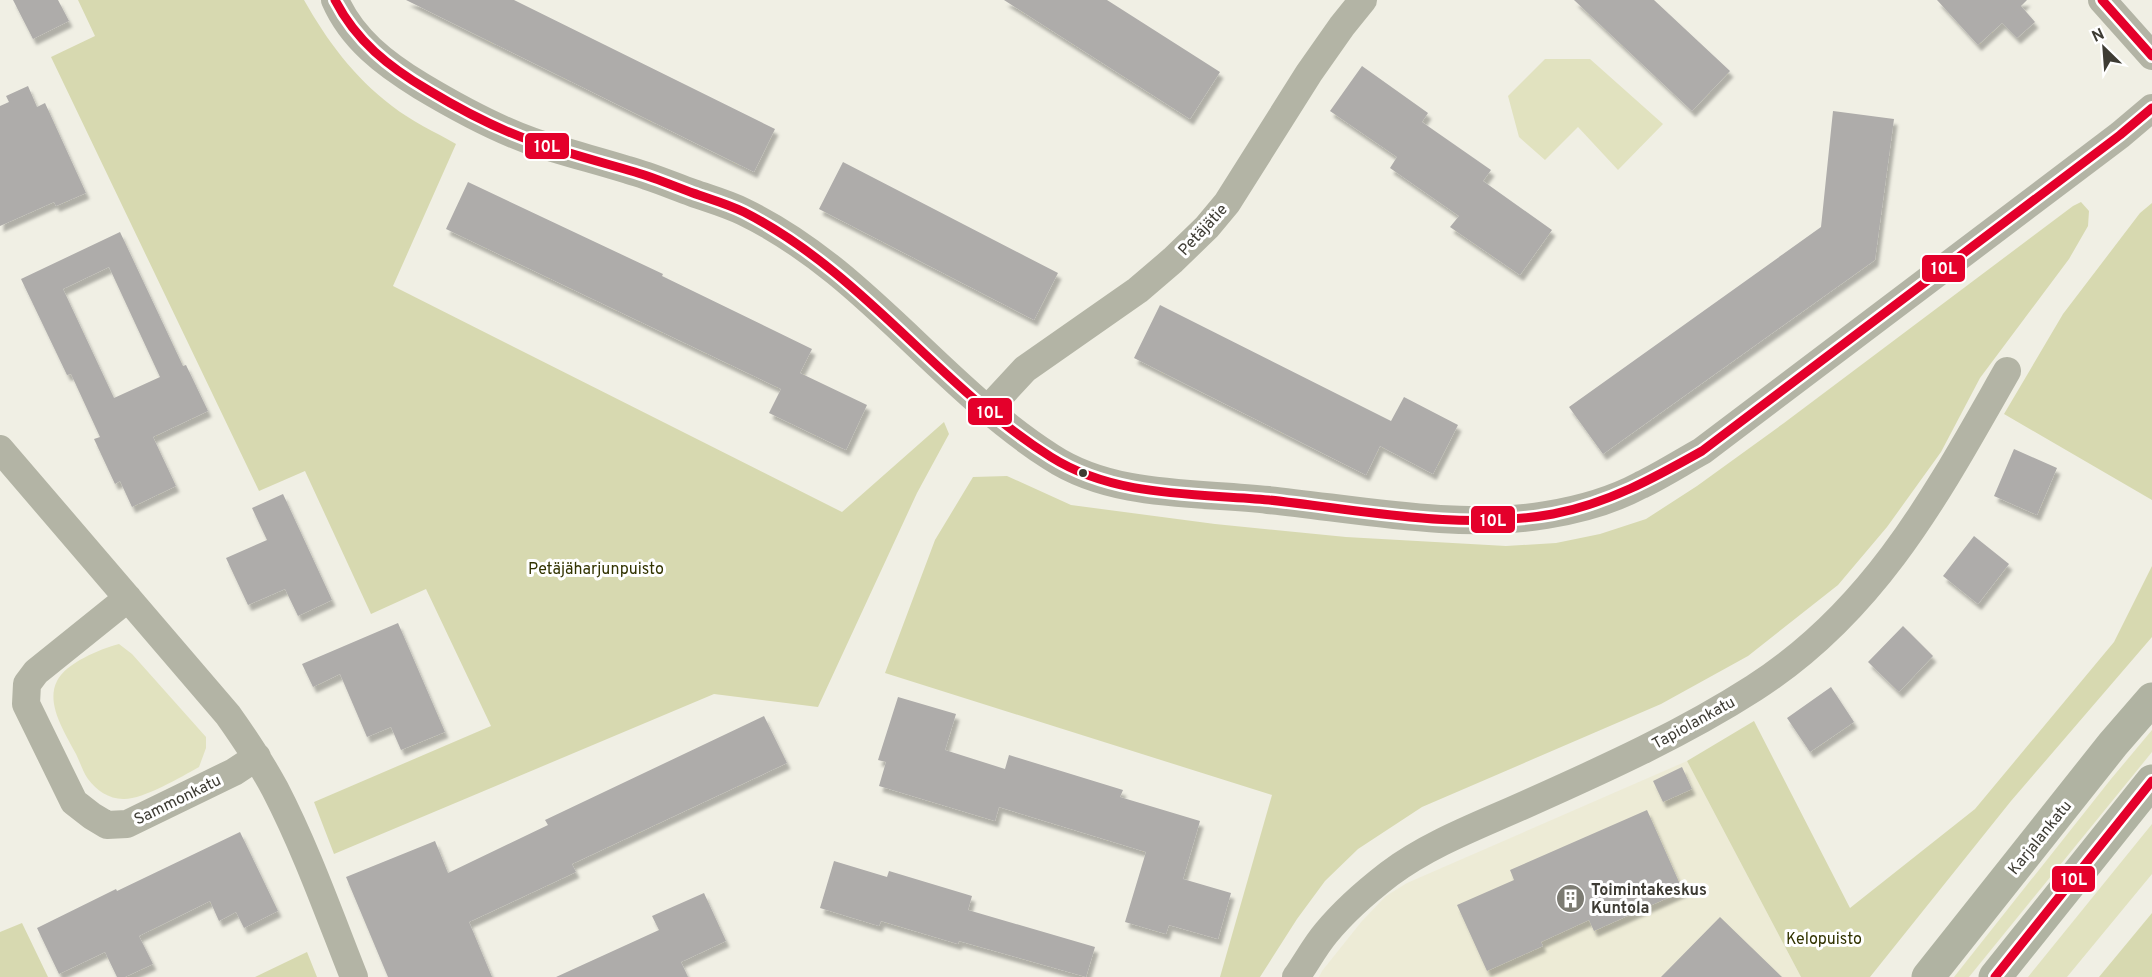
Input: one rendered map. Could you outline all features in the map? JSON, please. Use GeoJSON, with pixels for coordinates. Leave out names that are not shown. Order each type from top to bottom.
{"type":"FeatureCollection","features":[{"type":"Feature","properties":{"kind":"main road","name":"Karjalankatu"},"geometry":{"type":"LineString","coordinates":[[1928,977],[2113,744],[2152,699]]}},
{"type":"Feature","properties":{"kind":"main road"},"geometry":{"type":"LineString","coordinates":[[1995,977],[2152,781]]}},
{"type":"Feature","properties":{"kind":"street"},"geometry":{"type":"LineString","coordinates":[[334,0],[356,35],[385,62],[438,97],[486,123],[531,141],[633,171],[741,210],[782,232],[813,253],[859,291],[987,410],[1056,461],[1085,476],[1171,492],[1231,495],[1436,518],[1494,520],[1546,515],[1597,502],[1638,487],[1702,451],[2120,135],[2152,108]]}},
{"type":"Feature","properties":{"kind":"street","name":"Petäjätie"},"geometry":{"type":"LineString","coordinates":[[987,410],[1025,369],[1138,290],[1207,227],[1227,203],[1275,125],[1329,45],[1363,0]]}},
{"type":"Feature","properties":{"kind":"street"},"geometry":{"type":"LineString","coordinates":[[2102,0],[2152,56]]}},
{"type":"Feature","properties":{"kind":"street","name":"Tapiolankatu"},"geometry":{"type":"LineString","coordinates":[[1296,977],[1325,934],[1358,900],[1400,867],[1433,847],[1609,767],[1688,727],[1755,687],[1802,653],[1848,610],[1898,551],[1962,450],[2007,371]]}},
{"type":"Feature","properties":{"kind":"street"},"geometry":{"type":"LineString","coordinates":[[0,449],[228,715],[257,757],[276,791],[354,977]]}},
{"type":"Feature","properties":{"kind":"street","name":"Sammonkatu"},"geometry":{"type":"LineString","coordinates":[[128,598],[36,672],[27,684],[26,704],[74,802],[107,825],[127,824],[234,772],[257,757]]}},
{"type":"Feature","properties":{"kind":"shaded area"},"geometry":{"type":"Polygon","coordinates":[[[1687,761],[1801,977],[1319,977],[1362,921],[1386,896],[1407,883],[1687,761]]]}},
{"type":"Feature","properties":{"kind":"green space","name":"Petäjäharjunpuisto"},"geometry":{"type":"Polygon","coordinates":[[[78,0],[304,0],[342,58],[365,83],[399,111],[456,144],[393,286],[842,512],[944,422],[949,434],[917,493],[818,707],[714,694],[334,854],[314,802],[491,726],[426,589],[371,614],[305,471],[259,491],[51,57],[95,36],[78,0]]]}},
{"type":"Feature","properties":{"kind":"green space"},"geometry":{"type":"Polygon","coordinates":[[[1545,59],[1590,59],[1663,124],[1618,170],[1578,127],[1545,160],[1519,137],[1508,96],[1545,59]]]}},
{"type":"Feature","properties":{"kind":"green space"},"geometry":{"type":"Polygon","coordinates":[[[2081,202],[2089,211],[2088,226],[2069,259],[1980,378],[1941,452],[1887,527],[1838,585],[1748,656],[1661,704],[1422,807],[1358,849],[1325,881],[1297,919],[1260,977],[1220,977],[1272,795],[885,673],[935,540],[973,477],[1007,476],[1071,505],[1215,524],[1346,537],[1506,546],[1556,543],[1600,534],[1646,519],[1697,486],[2081,202]]]}},
{"type":"Feature","properties":{"kind":"green space"},"geometry":{"type":"Polygon","coordinates":[[[2152,203],[2152,500],[2004,414],[2063,314],[2140,213],[2152,203]]]}},
{"type":"Feature","properties":{"kind":"green space","name":"Kelopuisto"},"geometry":{"type":"Polygon","coordinates":[[[2152,566],[2152,637],[2011,801],[1870,977],[1801,977],[1687,761],[1754,721],[1850,908],[1975,809],[2114,642],[2152,566]]]}},
{"type":"Feature","properties":{"kind":"green space"},"geometry":{"type":"Polygon","coordinates":[[[119,644],[132,654],[206,737],[206,748],[199,767],[151,792],[123,799],[103,793],[88,779],[58,719],[54,699],[57,681],[68,668],[93,653],[119,644]]]}},
{"type":"Feature","properties":{"kind":"green space"},"geometry":{"type":"Polygon","coordinates":[[[2152,730],[2152,752],[1969,977],[1954,977],[2111,779],[2152,730]]]}},
{"type":"Feature","properties":{"kind":"green space"},"geometry":{"type":"Polygon","coordinates":[[[2152,824],[2152,874],[2067,977],[2028,977],[2152,824]]]}},
{"type":"Feature","properties":{"kind":"green space"},"geometry":{"type":"Polygon","coordinates":[[[2152,913],[2152,977],[2099,977],[2152,913]]]}},
{"type":"Feature","properties":{"kind":"green space"},"geometry":{"type":"Polygon","coordinates":[[[22,923],[48,977],[0,977],[0,932],[22,923]]]}},
{"type":"Feature","properties":{"kind":"green space"},"geometry":{"type":"Polygon","coordinates":[[[307,952],[317,977],[255,977],[307,952]]]}},
{"type":"Feature","properties":{"kind":"building"},"geometry":{"type":"Polygon","coordinates":[[[13,0],[58,0],[69,21],[33,39],[13,0]]]}},
{"type":"Feature","properties":{"kind":"building"},"geometry":{"type":"Polygon","coordinates":[[[406,0],[514,0],[775,129],[754,172],[406,0]]]}},
{"type":"Feature","properties":{"kind":"building"},"geometry":{"type":"Polygon","coordinates":[[[1004,0],[1107,0],[1220,72],[1190,119],[1004,0]]]}},
{"type":"Feature","properties":{"kind":"building"},"geometry":{"type":"Polygon","coordinates":[[[1574,0],[1654,0],[1730,71],[1692,111],[1574,0]]]}},
{"type":"Feature","properties":{"kind":"building"},"geometry":{"type":"Polygon","coordinates":[[[1937,0],[2027,0],[2021,6],[2035,22],[2017,38],[2002,23],[1978,45],[1937,0]]]}},
{"type":"Feature","properties":{"kind":"building"},"geometry":{"type":"Polygon","coordinates":[[[1362,66],[1428,113],[1422,122],[1491,170],[1483,181],[1552,230],[1520,275],[1450,227],[1459,216],[1390,168],[1397,157],[1330,111],[1362,66]]]}},
{"type":"Feature","properties":{"kind":"building"},"geometry":{"type":"Polygon","coordinates":[[[28,86],[37,107],[45,103],[86,193],[56,206],[54,202],[0,226],[0,106],[9,102],[6,96],[28,86]]]}},
{"type":"Feature","properties":{"kind":"building"},"geometry":{"type":"Polygon","coordinates":[[[1833,111],[1894,119],[1875,260],[1603,454],[1569,407],[1821,227],[1833,111]]]}},
{"type":"Feature","properties":{"kind":"building"},"geometry":{"type":"Polygon","coordinates":[[[843,162],[1058,273],[1034,320],[819,209],[843,162]]]}},
{"type":"Feature","properties":{"kind":"building"},"geometry":{"type":"Polygon","coordinates":[[[468,182],[663,274],[662,276],[812,349],[800,373],[867,405],[846,450],[769,413],[781,389],[446,229],[468,182]]]}},
{"type":"Feature","properties":{"kind":"building"},"geometry":{"type":"Polygon","coordinates":[[[120,232],[183,366],[186,365],[208,411],[153,437],[176,486],[132,507],[120,481],[115,484],[94,439],[100,437],[71,374],[67,375],[21,279],[120,232]],[[109,267],[63,289],[114,398],[160,377],[109,267]]]}},
{"type":"Feature","properties":{"kind":"building"},"geometry":{"type":"Polygon","coordinates":[[[1160,305],[1391,421],[1404,397],[1458,425],[1433,474],[1380,446],[1366,475],[1134,358],[1160,305]]]}},
{"type":"Feature","properties":{"kind":"building"},"geometry":{"type":"Polygon","coordinates":[[[2014,449],[2057,468],[2037,515],[1994,496],[2014,449]]]}},
{"type":"Feature","properties":{"kind":"building"},"geometry":{"type":"Polygon","coordinates":[[[283,494],[332,600],[298,616],[285,589],[248,605],[226,558],[267,540],[252,508],[283,494]]]}},
{"type":"Feature","properties":{"kind":"building"},"geometry":{"type":"Polygon","coordinates":[[[1974,536],[2009,564],[1978,604],[1943,576],[1974,536]]]}},
{"type":"Feature","properties":{"kind":"building"},"geometry":{"type":"Polygon","coordinates":[[[398,623],[445,732],[401,750],[391,727],[367,737],[340,674],[313,687],[302,664],[398,623]]]}},
{"type":"Feature","properties":{"kind":"building"},"geometry":{"type":"Polygon","coordinates":[[[1903,626],[1933,656],[1899,692],[1868,662],[1903,626]]]}},
{"type":"Feature","properties":{"kind":"building"},"geometry":{"type":"Polygon","coordinates":[[[1831,687],[1854,722],[1810,752],[1787,718],[1831,687]]]}},
{"type":"Feature","properties":{"kind":"building"},"geometry":{"type":"Polygon","coordinates":[[[898,697],[956,714],[945,750],[1005,769],[1009,755],[1123,790],[1120,797],[1200,821],[1183,879],[1231,893],[1218,939],[1169,925],[1166,934],[1125,922],[1146,852],[999,807],[995,821],[879,786],[886,762],[878,760],[898,697]]]}},
{"type":"Feature","properties":{"kind":"building"},"geometry":{"type":"Polygon","coordinates":[[[764,716],[787,763],[572,864],[576,872],[469,922],[492,977],[388,977],[346,877],[435,841],[448,873],[548,825],[545,820],[764,716]]]}},
{"type":"Feature","properties":{"kind":"building"},"geometry":{"type":"Polygon","coordinates":[[[1682,767],[1692,789],[1663,802],[1653,781],[1682,767]]]}},
{"type":"Feature","properties":{"kind":"building","name":"Toimintakeskus Kuntola"},"geometry":{"type":"Polygon","coordinates":[[[1647,810],[1683,891],[1594,931],[1589,920],[1541,942],[1543,946],[1487,971],[1457,905],[1514,880],[1510,870],[1647,810]]]}},
{"type":"Feature","properties":{"kind":"building"},"geometry":{"type":"Polygon","coordinates":[[[240,832],[278,911],[244,928],[236,912],[219,921],[210,901],[139,936],[153,964],[125,977],[117,977],[105,952],[59,974],[37,928],[240,832]]]}},
{"type":"Feature","properties":{"kind":"building"},"geometry":{"type":"Polygon","coordinates":[[[834,861],[887,877],[889,871],[972,896],[968,910],[1095,947],[1086,977],[959,941],[958,944],[881,921],[879,926],[820,908],[834,861]]]}},
{"type":"Feature","properties":{"kind":"building"},"geometry":{"type":"Polygon","coordinates":[[[704,893],[726,941],[681,962],[688,977],[556,977],[659,930],[652,916],[704,893]]]}},
{"type":"Feature","properties":{"kind":"building"},"geometry":{"type":"Polygon","coordinates":[[[1720,917],[1782,977],[1661,977],[1720,917]]]}},
{"type":"Feature","properties":{"kind":"transit line","name":"10L"},"geometry":{"type":"LineString","coordinates":[[335,0],[343,15],[375,52],[414,81],[466,111],[532,141],[642,174],[732,207],[787,237],[865,298],[973,398],[1011,429],[1051,457],[1076,470],[1102,480],[1157,491],[1269,500],[1447,520],[1518,519],[1574,509],[1630,488],[1702,451],[2120,135],[2152,108]]}},
{"type":"Feature","properties":{"kind":"transit line","name":"10L"},"geometry":{"type":"LineString","coordinates":[[2102,0],[2152,56]]}},
{"type":"Feature","properties":{"kind":"transit line","name":"10L"},"geometry":{"type":"LineString","coordinates":[[1995,977],[2152,781]]}},
{"type":"Feature","properties":{"kind":"place","name":"Toimintakeskus Kuntola"},"geometry":{"type":"Point","coordinates":[1570,898]}}]}
